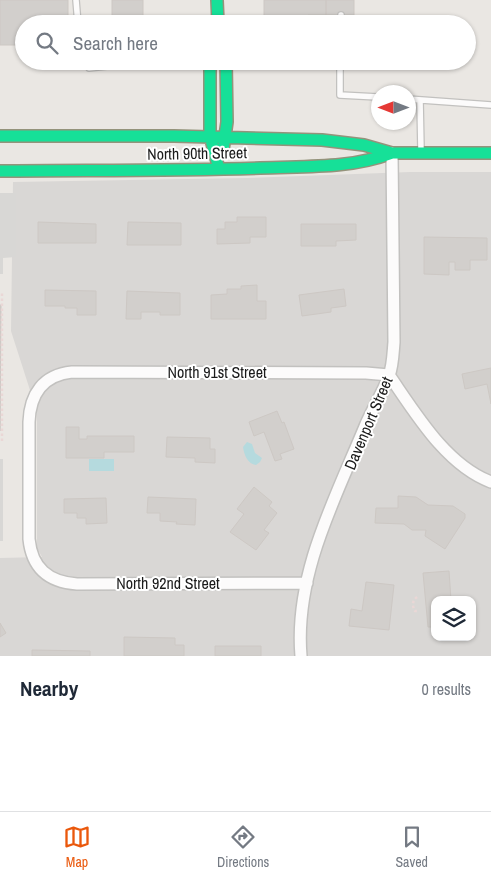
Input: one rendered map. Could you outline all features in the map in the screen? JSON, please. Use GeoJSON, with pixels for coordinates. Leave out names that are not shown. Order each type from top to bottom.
{"type":"FeatureCollection","features":[{"type":"Feature","properties":{"kind":"main road"},"geometry":{"type":"LineString","coordinates":[[217,0],[217,15]]}},
{"type":"Feature","properties":{"kind":"main road"},"geometry":{"type":"LineString","coordinates":[[210,70],[210,136],[219,169]]}},
{"type":"Feature","properties":{"kind":"main road"},"geometry":{"type":"LineString","coordinates":[[219,169],[226,136],[226,70]]}},
{"type":"Feature","properties":{"kind":"main road","name":"North 90th Street"},"geometry":{"type":"LineString","coordinates":[[0,136],[226,136],[351,142],[370,145],[392,153]]}},
{"type":"Feature","properties":{"kind":"main road","name":"North 90th Street"},"geometry":{"type":"LineString","coordinates":[[0,171],[219,169],[367,162],[392,153],[491,153]]}},
{"type":"Feature","properties":{"kind":"street","name":"Davenport Street"},"geometry":{"type":"LineString","coordinates":[[301,656],[302,601],[314,554],[326,521],[389,375],[394,342],[392,153]]}},
{"type":"Feature","properties":{"kind":"street","name":"North 91st Street"},"geometry":{"type":"LineString","coordinates":[[36,563],[32,556],[29,539],[29,410],[33,396],[46,382],[61,374],[81,372],[366,373],[389,375]]}},
{"type":"Feature","properties":{"kind":"street"},"geometry":{"type":"LineString","coordinates":[[389,375],[414,411],[449,455],[466,468],[491,482]]}},
{"type":"Feature","properties":{"kind":"street","name":"North 92nd Street"},"geometry":{"type":"LineString","coordinates":[[36,563],[52,578],[71,583],[307,583]]}},
{"type":"Feature","properties":{"kind":"lane"},"geometry":{"type":"LineString","coordinates":[[76,0],[77,15]]}},
{"type":"Feature","properties":{"kind":"lane"},"geometry":{"type":"LineString","coordinates":[[340,70],[340,95],[371,97]]}},
{"type":"Feature","properties":{"kind":"lane"},"geometry":{"type":"LineString","coordinates":[[416,100],[491,105]]}},
{"type":"Feature","properties":{"kind":"lane"},"geometry":{"type":"LineString","coordinates":[[420,100],[422,153]]}},
{"type":"Feature","properties":{"kind":"path"},"geometry":{"type":"LineString","coordinates":[[2,293],[2,441]]}},
{"type":"Feature","properties":{"kind":"path"},"geometry":{"type":"LineString","coordinates":[[417,597],[412,606],[415,611],[418,611]]}},
{"type":"Feature","properties":{"kind":"shaded area"},"geometry":{"type":"Polygon","coordinates":[[[410,172],[491,172],[491,656],[0,656],[0,558],[42,557],[37,548],[37,412],[11,331],[13,182],[247,178],[410,172]]]}},
{"type":"Feature","properties":{"kind":"shaded area"},"geometry":{"type":"Polygon","coordinates":[[[0,193],[16,193],[16,257],[3,258],[3,274],[0,274],[0,193]]]}},
{"type":"Feature","properties":{"kind":"shaded area"},"geometry":{"type":"Polygon","coordinates":[[[0,459],[3,459],[3,541],[0,541],[0,459]]]}},
{"type":"Feature","properties":{"kind":"water"},"geometry":{"type":"Polygon","coordinates":[[[247,442],[252,444],[255,453],[262,458],[256,465],[251,463],[245,456],[243,447],[247,442]]]}},
{"type":"Feature","properties":{"kind":"water"},"geometry":{"type":"Polygon","coordinates":[[[89,459],[114,459],[114,471],[89,471],[89,459]]]}},
{"type":"Feature","properties":{"kind":"building"},"geometry":{"type":"Polygon","coordinates":[[[0,0],[68,0],[68,15],[15,15],[15,45],[0,45],[0,0]]]}},
{"type":"Feature","properties":{"kind":"building"},"geometry":{"type":"Polygon","coordinates":[[[112,0],[143,0],[143,15],[112,15],[112,0]]]}},
{"type":"Feature","properties":{"kind":"building"},"geometry":{"type":"Polygon","coordinates":[[[264,0],[326,0],[326,15],[264,15],[264,0]]]}},
{"type":"Feature","properties":{"kind":"building"},"geometry":{"type":"Polygon","coordinates":[[[326,0],[354,0],[354,15],[326,15],[326,0]]]}},
{"type":"Feature","properties":{"kind":"building"},"geometry":{"type":"Polygon","coordinates":[[[237,217],[266,217],[266,237],[250,237],[250,243],[217,244],[217,229],[225,229],[225,222],[237,222],[237,217]]]}},
{"type":"Feature","properties":{"kind":"building"},"geometry":{"type":"Polygon","coordinates":[[[38,222],[96,224],[96,243],[38,243],[38,222]]]}},
{"type":"Feature","properties":{"kind":"building"},"geometry":{"type":"Polygon","coordinates":[[[128,222],[181,223],[181,245],[127,245],[128,222]]]}},
{"type":"Feature","properties":{"kind":"building"},"geometry":{"type":"Polygon","coordinates":[[[301,224],[356,224],[356,240],[336,241],[336,246],[301,246],[301,224]]]}},
{"type":"Feature","properties":{"kind":"building"},"geometry":{"type":"Polygon","coordinates":[[[424,237],[487,238],[487,260],[470,260],[470,270],[455,270],[455,262],[449,262],[449,275],[424,274],[424,237]]]}},
{"type":"Feature","properties":{"kind":"building"},"geometry":{"type":"Polygon","coordinates":[[[257,285],[257,301],[266,301],[266,319],[211,319],[211,295],[227,294],[227,289],[241,289],[241,286],[257,285]]]}},
{"type":"Feature","properties":{"kind":"building"},"geometry":{"type":"Polygon","coordinates":[[[344,289],[346,306],[331,308],[331,312],[302,316],[299,295],[344,289]]]}},
{"type":"Feature","properties":{"kind":"building"},"geometry":{"type":"Polygon","coordinates":[[[45,290],[96,291],[96,315],[77,315],[77,308],[45,306],[45,290]]]}},
{"type":"Feature","properties":{"kind":"building"},"geometry":{"type":"Polygon","coordinates":[[[127,291],[180,293],[180,315],[160,315],[160,312],[141,312],[141,319],[126,319],[127,291]]]}},
{"type":"Feature","properties":{"kind":"building"},"geometry":{"type":"Polygon","coordinates":[[[0,305],[1,305],[0,431],[0,305]]]}},
{"type":"Feature","properties":{"kind":"building"},"geometry":{"type":"Polygon","coordinates":[[[491,368],[491,404],[487,384],[465,389],[462,374],[491,368]]]}},
{"type":"Feature","properties":{"kind":"building"},"geometry":{"type":"Polygon","coordinates":[[[277,411],[282,423],[284,422],[294,449],[280,454],[282,459],[275,461],[264,432],[254,436],[249,422],[277,411]]]}},
{"type":"Feature","properties":{"kind":"building"},"geometry":{"type":"Polygon","coordinates":[[[66,427],[79,427],[79,439],[87,439],[87,436],[134,436],[134,452],[104,452],[104,458],[66,458],[66,427]]]}},
{"type":"Feature","properties":{"kind":"building"},"geometry":{"type":"Polygon","coordinates":[[[167,437],[210,438],[210,449],[215,449],[215,463],[195,462],[195,458],[166,457],[167,437]]]}},
{"type":"Feature","properties":{"kind":"building"},"geometry":{"type":"Polygon","coordinates":[[[254,487],[272,502],[269,506],[277,513],[264,530],[269,533],[256,550],[230,532],[244,514],[237,509],[254,487]]]}},
{"type":"Feature","properties":{"kind":"building"},"geometry":{"type":"Polygon","coordinates":[[[398,496],[416,497],[428,505],[453,506],[465,514],[465,518],[445,549],[425,536],[426,530],[412,530],[404,524],[375,523],[376,508],[398,508],[398,496]]]}},
{"type":"Feature","properties":{"kind":"building"},"geometry":{"type":"Polygon","coordinates":[[[148,497],[196,499],[195,525],[160,521],[160,513],[147,513],[148,497]]]}},
{"type":"Feature","properties":{"kind":"building"},"geometry":{"type":"Polygon","coordinates":[[[106,498],[107,523],[86,524],[86,518],[77,518],[77,513],[64,513],[64,499],[106,498]]]}},
{"type":"Feature","properties":{"kind":"building"},"geometry":{"type":"Polygon","coordinates":[[[449,571],[451,596],[431,596],[431,627],[428,627],[423,573],[449,571]]]}},
{"type":"Feature","properties":{"kind":"building"},"geometry":{"type":"Polygon","coordinates":[[[366,582],[394,585],[389,630],[349,626],[351,609],[362,611],[366,582]]]}},
{"type":"Feature","properties":{"kind":"building"},"geometry":{"type":"Polygon","coordinates":[[[0,623],[6,633],[0,637],[0,623]]]}},
{"type":"Feature","properties":{"kind":"building"},"geometry":{"type":"Polygon","coordinates":[[[124,637],[175,638],[175,645],[184,645],[184,656],[124,656],[124,637]]]}},
{"type":"Feature","properties":{"kind":"building"},"geometry":{"type":"Polygon","coordinates":[[[215,646],[261,646],[261,656],[215,656],[215,646]]]}},
{"type":"Feature","properties":{"kind":"building"},"geometry":{"type":"Polygon","coordinates":[[[32,650],[90,651],[90,656],[32,656],[32,650]]]}},
{"type":"Feature","properties":{"kind":"traffic: fast"},"geometry":{"type":"LineString","coordinates":[[217,0],[218,15]]}},
{"type":"Feature","properties":{"kind":"traffic: fast"},"geometry":{"type":"LineString","coordinates":[[210,70],[210,136],[219,169]]}},
{"type":"Feature","properties":{"kind":"traffic: fast"},"geometry":{"type":"LineString","coordinates":[[223,150],[227,122],[226,70]]}},
{"type":"Feature","properties":{"kind":"traffic: fast"},"geometry":{"type":"LineString","coordinates":[[0,136],[174,136],[322,140],[364,145],[392,153],[491,153]]}},
{"type":"Feature","properties":{"kind":"traffic: fast"},"geometry":{"type":"LineString","coordinates":[[0,171],[195,170],[310,167],[360,162],[392,153]]}}]}
